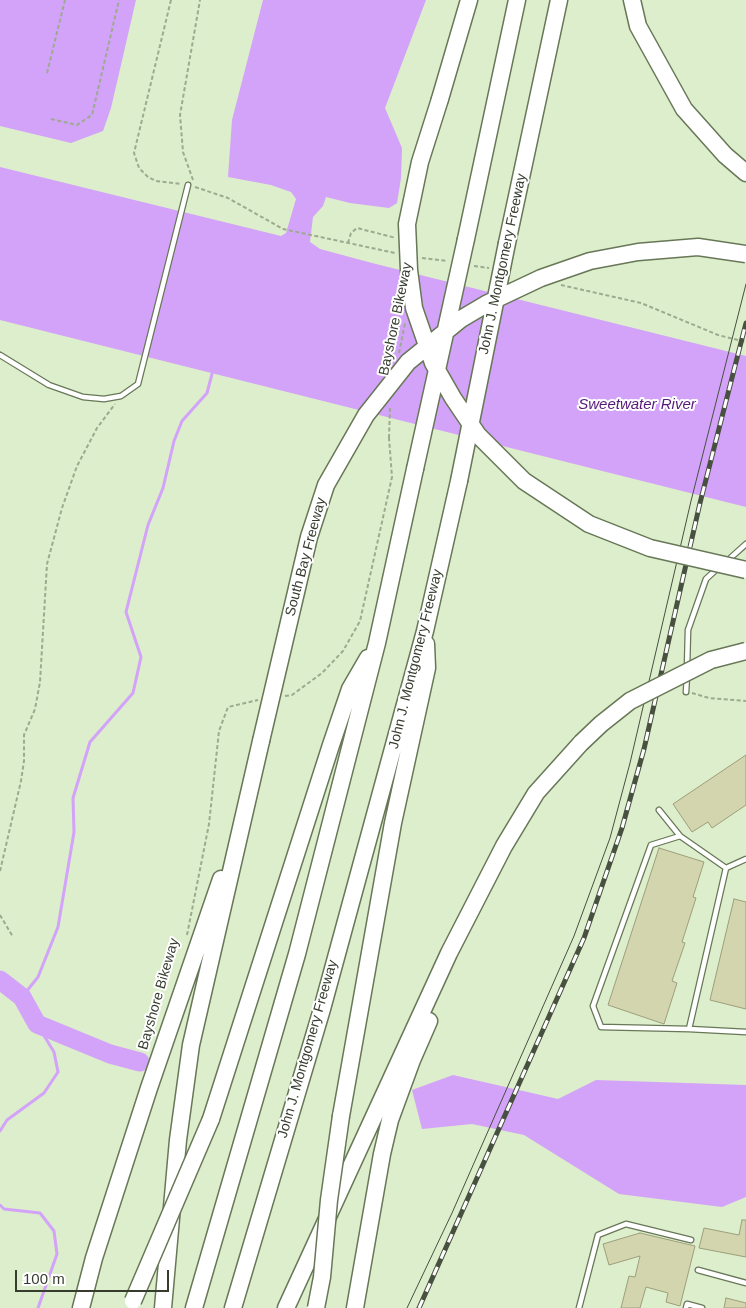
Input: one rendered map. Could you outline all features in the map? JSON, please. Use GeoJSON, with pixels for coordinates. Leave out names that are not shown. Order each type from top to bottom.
{"type":"FeatureCollection","features":[{"type":"Feature","properties":{"kind":"highway"},"geometry":{"type":"LineString","coordinates":[[469,0],[420,162],[407,224],[409,270],[414,308],[433,363],[453,398],[478,435],[524,481],[589,524],[650,548],[746,570]]}},
{"type":"Feature","properties":{"kind":"highway"},"geometry":{"type":"LineString","coordinates":[[194,1308],[298,954],[377,643],[517,0]]}},
{"type":"Feature","properties":{"kind":"highway","name":"John J. Montgomery Freeway"},"geometry":{"type":"LineString","coordinates":[[233,1308],[322,1010],[425,631],[459,480],[559,0]]}},
{"type":"Feature","properties":{"kind":"highway"},"geometry":{"type":"LineString","coordinates":[[632,0],[638,26],[684,108],[725,155],[746,173]]}},
{"type":"Feature","properties":{"kind":"highway","name":"South Bay Freeway"},"geometry":{"type":"LineString","coordinates":[[244,810],[309,537],[326,485],[366,415],[408,362],[461,319],[488,303],[541,278],[590,261],[638,252],[698,247],[746,254]]}},
{"type":"Feature","properties":{"kind":"highway"},"geometry":{"type":"LineString","coordinates":[[316,1308],[322,1277],[329,1200],[341,1116],[393,823],[427,668],[425,631]]}},
{"type":"Feature","properties":{"kind":"highway"},"geometry":{"type":"LineString","coordinates":[[132,1305],[211,1119],[350,689],[377,643]]}},
{"type":"Feature","properties":{"kind":"highway"},"geometry":{"type":"LineString","coordinates":[[286,1308],[362,1139],[472,908],[504,846],[536,793],[581,743],[630,701],[711,660],[746,651]]}},
{"type":"Feature","properties":{"kind":"highway"},"geometry":{"type":"LineString","coordinates":[[81,1308],[94,1258],[146,1097],[244,810]]}},
{"type":"Feature","properties":{"kind":"highway"},"geometry":{"type":"LineString","coordinates":[[162,1308],[178,1140],[191,1045],[244,810]]}},
{"type":"Feature","properties":{"kind":"highway"},"geometry":{"type":"LineString","coordinates":[[355,1308],[382,1154],[390,1120],[412,1060],[457,958],[472,908]]}},
{"type":"Feature","properties":{"kind":"lane"},"geometry":{"type":"LineString","coordinates":[[0,355],[49,385],[83,397],[104,398],[121,396],[138,384],[188,186]]}},
{"type":"Feature","properties":{"kind":"lane"},"geometry":{"type":"LineString","coordinates":[[686,692],[688,630],[706,579],[746,544]]}},
{"type":"Feature","properties":{"kind":"lane"},"geometry":{"type":"LineString","coordinates":[[658,810],[680,836],[726,868]]}},
{"type":"Feature","properties":{"kind":"lane"},"geometry":{"type":"LineString","coordinates":[[680,836],[651,845],[593,1006],[602,1027],[746,1032]]}},
{"type":"Feature","properties":{"kind":"lane"},"geometry":{"type":"LineString","coordinates":[[726,868],[746,859]]}},
{"type":"Feature","properties":{"kind":"lane"},"geometry":{"type":"LineString","coordinates":[[689,1029],[726,868]]}},
{"type":"Feature","properties":{"kind":"lane"},"geometry":{"type":"LineString","coordinates":[[579,1308],[598,1235],[626,1224],[691,1240]]}},
{"type":"Feature","properties":{"kind":"lane"},"geometry":{"type":"LineString","coordinates":[[698,1270],[746,1283]]}},
{"type":"Feature","properties":{"kind":"lane"},"geometry":{"type":"LineString","coordinates":[[686,1308],[687,1304],[702,1308]]}},
{"type":"Feature","properties":{"kind":"path"},"geometry":{"type":"LineString","coordinates":[[47,73],[65,0]]}},
{"type":"Feature","properties":{"kind":"path"},"geometry":{"type":"LineString","coordinates":[[51,119],[77,125],[92,115],[119,0]]}},
{"type":"Feature","properties":{"kind":"path"},"geometry":{"type":"LineString","coordinates":[[171,0],[134,153],[139,168],[148,177],[162,182],[196,187],[228,198],[275,226],[348,243],[351,233],[357,228],[402,239]]}},
{"type":"Feature","properties":{"kind":"path"},"geometry":{"type":"LineString","coordinates":[[196,187],[183,152],[180,115],[200,0]]}},
{"type":"Feature","properties":{"kind":"path","name":"Bayshore Bikeway"},"geometry":{"type":"LineString","coordinates":[[417,263],[419,254]]}},
{"type":"Feature","properties":{"kind":"path","name":"Bayshore Bikeway"},"geometry":{"type":"LineString","coordinates":[[399,353],[407,315]]}},
{"type":"Feature","properties":{"kind":"path"},"geometry":{"type":"LineString","coordinates":[[0,872],[21,781],[24,761],[24,735],[35,709],[40,682],[47,564],[62,508],[78,466],[97,428],[121,396]]}},
{"type":"Feature","properties":{"kind":"path"},"geometry":{"type":"LineString","coordinates":[[292,695],[322,673],[343,651],[360,622],[392,476],[389,438],[391,401]]}},
{"type":"Feature","properties":{"kind":"path"},"geometry":{"type":"LineString","coordinates":[[686,692],[709,698],[746,701]]}},
{"type":"Feature","properties":{"kind":"path","name":"Bayshore Bikeway"},"geometry":{"type":"LineString","coordinates":[[185,944],[209,824],[219,731],[228,707],[256,701]]}},
{"type":"Feature","properties":{"kind":"path"},"geometry":{"type":"LineString","coordinates":[[0,915],[13,937]]}},
{"type":"Feature","properties":{"kind":"water"},"geometry":{"type":"Polygon","coordinates":[[[0,0],[136,0],[111,108],[103,131],[71,143],[0,126],[0,0]]]}},
{"type":"Feature","properties":{"kind":"water","name":"Sweetwater River"},"geometry":{"type":"Polygon","coordinates":[[[263,0],[426,0],[385,108],[402,148],[401,178],[397,203],[389,208],[350,203],[326,197],[323,206],[313,217],[310,242],[320,249],[372,263],[746,356],[746,507],[0,320],[0,167],[281,236],[286,233],[296,199],[291,192],[271,185],[228,177],[232,120],[263,0]]]}},
{"type":"Feature","properties":{"kind":"water"},"geometry":{"type":"Polygon","coordinates":[[[453,1075],[558,1099],[596,1080],[746,1085],[746,1197],[722,1207],[619,1194],[524,1135],[472,1124],[422,1129],[412,1090],[453,1075]]]}},
{"type":"Feature","properties":{"kind":"building"},"geometry":{"type":"Polygon","coordinates":[[[746,755],[746,805],[712,828],[708,822],[692,832],[673,804],[746,755]]]}},
{"type":"Feature","properties":{"kind":"building"},"geometry":{"type":"Polygon","coordinates":[[[659,848],[704,862],[693,897],[696,898],[682,942],[685,943],[672,981],[677,983],[664,1024],[608,1005],[659,848]]]}},
{"type":"Feature","properties":{"kind":"building"},"geometry":{"type":"Polygon","coordinates":[[[734,899],[746,902],[746,1009],[710,1000],[734,899]]]}},
{"type":"Feature","properties":{"kind":"building"},"geometry":{"type":"Polygon","coordinates":[[[742,1220],[746,1220],[746,1257],[699,1248],[704,1228],[739,1235],[742,1220]]]}},
{"type":"Feature","properties":{"kind":"building"},"geometry":{"type":"Polygon","coordinates":[[[640,1233],[695,1246],[680,1306],[666,1302],[668,1293],[646,1287],[640,1308],[621,1308],[629,1276],[635,1277],[640,1256],[609,1265],[603,1244],[640,1233]]]}},
{"type":"Feature","properties":{"kind":"building"},"geometry":{"type":"Polygon","coordinates":[[[726,1298],[746,1303],[746,1308],[724,1308],[726,1298]]]}},
{"type":"Feature","properties":{"kind":"waterway"},"geometry":{"type":"LineString","coordinates":[[22,997],[38,977],[58,927],[74,832],[73,798],[90,742],[133,693],[141,657],[126,612],[148,525],[163,488],[174,441],[182,421],[207,393],[212,374]]}},
{"type":"Feature","properties":{"kind":"waterway"},"geometry":{"type":"LineString","coordinates":[[0,980],[22,997],[37,1024],[110,1054],[140,1062]]}},
{"type":"Feature","properties":{"kind":"waterway"},"geometry":{"type":"LineString","coordinates":[[0,1131],[7,1120],[44,1093],[58,1072],[54,1052],[37,1024]]}},
{"type":"Feature","properties":{"kind":"waterway"},"geometry":{"type":"LineString","coordinates":[[0,1205],[4,1209],[40,1213],[54,1231],[57,1254],[38,1308]]}},
{"type":"Feature","properties":{"kind":"tram line"},"geometry":{"type":"LineString","coordinates":[[407,1308],[452,1213],[574,936],[610,838],[630,763],[691,501],[746,284]]}},
{"type":"Feature","properties":{"kind":"railway"},"geometry":{"type":"LineString","coordinates":[[419,1308],[584,938],[622,828],[644,749],[700,503],[746,323]]}}]}
